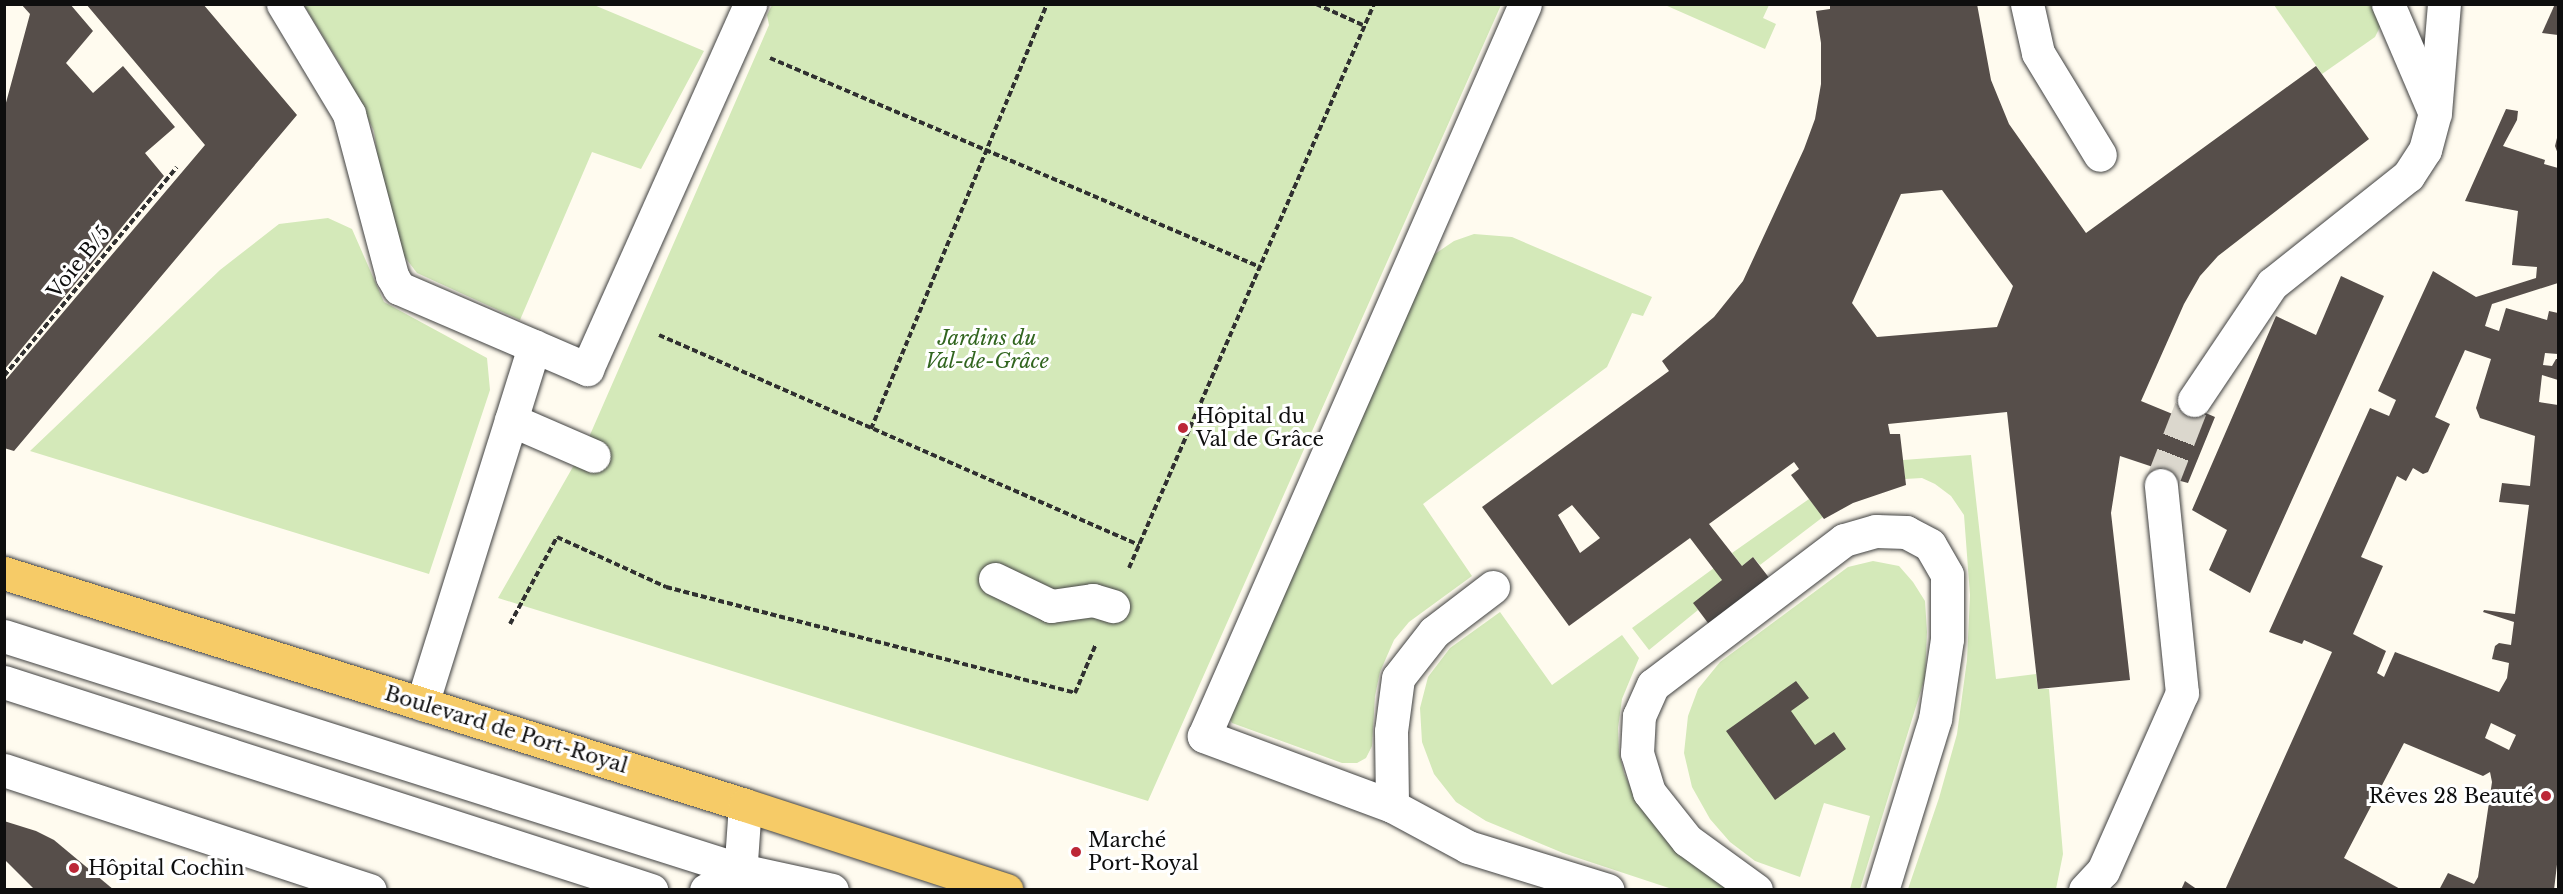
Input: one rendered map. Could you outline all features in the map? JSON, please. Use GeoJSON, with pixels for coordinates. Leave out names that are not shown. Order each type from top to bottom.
{"type":"FeatureCollection","features":[{"type":"Feature","properties":{"kind":"main road","name":"Boulevard de Port-Royal"},"geometry":{"type":"LineString","coordinates":[[4,573],[746,805],[1007,890]]}},
{"type":"Feature","properties":{"kind":"street"},"geometry":{"type":"LineString","coordinates":[[283,4],[349,114],[392,276],[399,288],[587,369],[750,4]]}},
{"type":"Feature","properties":{"kind":"street"},"geometry":{"type":"LineString","coordinates":[[1525,4],[1204,736],[1392,806],[1468,847],[1608,890]]}},
{"type":"Feature","properties":{"kind":"street"},"geometry":{"type":"LineString","coordinates":[[2027,4],[2038,53],[2100,155]]}},
{"type":"Feature","properties":{"kind":"street"},"geometry":{"type":"LineString","coordinates":[[2388,4],[2435,113]]}},
{"type":"Feature","properties":{"kind":"street"},"geometry":{"type":"LineString","coordinates":[[2193,400],[2272,284],[2408,177],[2425,150],[2435,113],[2444,4]]}},
{"type":"Feature","properties":{"kind":"street"},"geometry":{"type":"LineString","coordinates":[[422,704],[534,346]]}},
{"type":"Feature","properties":{"kind":"street"},"geometry":{"type":"LineString","coordinates":[[511,420],[594,456]]}},
{"type":"Feature","properties":{"kind":"street"},"geometry":{"type":"LineString","coordinates":[[2085,890],[2103,871],[2182,693],[2161,485]]}},
{"type":"Feature","properties":{"kind":"street"},"geometry":{"type":"LineString","coordinates":[[1756,890],[1687,840],[1649,792],[1637,753],[1638,716],[1653,685],[1844,540],[1876,531],[1906,532],[1930,545],[1947,575],[1947,639],[1935,719],[1882,890]]}},
{"type":"Feature","properties":{"kind":"street"},"geometry":{"type":"LineString","coordinates":[[995,579],[1051,606],[1093,600],[1113,606]]}},
{"type":"Feature","properties":{"kind":"street"},"geometry":{"type":"LineString","coordinates":[[1392,806],[1391,731],[1398,678],[1434,632],[1494,587]]}},
{"type":"Feature","properties":{"kind":"street"},"geometry":{"type":"LineString","coordinates":[[4,636],[740,880],[831,889]]}},
{"type":"Feature","properties":{"kind":"street"},"geometry":{"type":"LineString","coordinates":[[4,682],[651,890]]}},
{"type":"Feature","properties":{"kind":"street"},"geometry":{"type":"LineString","coordinates":[[4,770],[370,890]]}},
{"type":"Feature","properties":{"kind":"street"},"geometry":{"type":"LineString","coordinates":[[740,880],[746,805]]}},
{"type":"Feature","properties":{"kind":"street"},"geometry":{"type":"LineString","coordinates":[[706,890],[740,880]]}},
{"type":"Feature","properties":{"kind":"path"},"geometry":{"type":"LineString","coordinates":[[871,429],[1047,4]]}},
{"type":"Feature","properties":{"kind":"path"},"geometry":{"type":"LineString","coordinates":[[1316,4],[1365,26]]}},
{"type":"Feature","properties":{"kind":"path"},"geometry":{"type":"LineString","coordinates":[[510,624],[557,537],[666,587],[1075,693],[1374,4]]}},
{"type":"Feature","properties":{"kind":"path"},"geometry":{"type":"LineString","coordinates":[[733,42],[1260,267]]}},
{"type":"Feature","properties":{"kind":"path","name":"Voie B/5"},"geometry":{"type":"LineString","coordinates":[[4,376],[177,167]]}},
{"type":"Feature","properties":{"kind":"path"},"geometry":{"type":"LineString","coordinates":[[659,334],[1139,545]]}},
{"type":"Feature","properties":{"kind":"green space"},"geometry":{"type":"Polygon","coordinates":[[[304,5],[594,5],[704,51],[641,169],[592,152],[520,320],[417,273],[395,244],[381,184],[374,131],[343,69],[304,5]]]}},
{"type":"Feature","properties":{"kind":"green space","name":"Jardins du Val-de-Grâce"},"geometry":{"type":"Polygon","coordinates":[[[772,5],[1501,5],[1148,801],[498,598],[586,444],[769,25],[767,15],[772,5]]]}},
{"type":"Feature","properties":{"kind":"green space"},"geometry":{"type":"Polygon","coordinates":[[[1665,5],[1769,5],[1763,18],[1776,24],[1765,49],[1665,5]]]}},
{"type":"Feature","properties":{"kind":"green space"},"geometry":{"type":"Polygon","coordinates":[[[2274,5],[2382,5],[2382,23],[2375,37],[2322,74],[2274,5]]]}},
{"type":"Feature","properties":{"kind":"green space"},"geometry":{"type":"Polygon","coordinates":[[[328,218],[352,229],[384,302],[487,358],[490,390],[429,574],[30,451],[220,270],[279,224],[328,218]]]}},
{"type":"Feature","properties":{"kind":"green space"},"geometry":{"type":"Polygon","coordinates":[[[1474,234],[1512,237],[1652,297],[1643,316],[1632,313],[1607,367],[1423,504],[1472,576],[1409,622],[1394,640],[1380,672],[1375,696],[1372,746],[1366,758],[1357,763],[1342,763],[1232,723],[1228,715],[1429,258],[1454,241],[1474,234]]]}},
{"type":"Feature","properties":{"kind":"green space"},"geometry":{"type":"Polygon","coordinates":[[[1971,455],[1996,679],[2036,674],[2038,689],[2049,689],[2063,854],[2056,889],[1908,889],[1939,798],[1957,734],[1967,660],[1970,595],[1964,515],[1951,496],[1935,484],[1922,478],[1905,479],[1903,460],[1971,455]]]}},
{"type":"Feature","properties":{"kind":"green space"},"geometry":{"type":"Polygon","coordinates":[[[1809,499],[1823,517],[1760,565],[1753,557],[1742,566],[1732,553],[1809,499]]]}},
{"type":"Feature","properties":{"kind":"green space"},"geometry":{"type":"Polygon","coordinates":[[[1873,561],[1899,566],[1925,601],[1927,632],[1925,677],[1860,889],[1850,889],[1870,816],[1824,803],[1800,877],[1755,861],[1730,842],[1710,819],[1692,787],[1684,753],[1688,716],[1698,689],[1720,662],[1848,567],[1873,561]]]}},
{"type":"Feature","properties":{"kind":"green space"},"geometry":{"type":"Polygon","coordinates":[[[1714,568],[1722,580],[1694,604],[1698,610],[1649,650],[1632,628],[1714,568]]]}},
{"type":"Feature","properties":{"kind":"green space"},"geometry":{"type":"Polygon","coordinates":[[[1500,612],[1552,685],[1622,635],[1639,658],[1622,699],[1618,728],[1619,752],[1624,773],[1637,802],[1744,889],[1672,889],[1563,853],[1486,821],[1456,802],[1434,774],[1422,742],[1420,708],[1428,677],[1450,648],[1500,612]]]}},
{"type":"Feature","properties":{"kind":"building"},"geometry":{"type":"Polygon","coordinates":[[[21,4],[70,4],[93,31],[66,63],[93,93],[123,66],[175,127],[145,153],[164,176],[4,370],[4,110],[30,14],[21,4]]]}},
{"type":"Feature","properties":{"kind":"building"},"geometry":{"type":"Polygon","coordinates":[[[86,4],[203,4],[297,115],[14,451],[4,448],[4,382],[205,145],[86,4]]]}},
{"type":"Feature","properties":{"kind":"building"},"geometry":{"type":"Polygon","coordinates":[[[1830,4],[1977,4],[1991,80],[2009,124],[2086,233],[2316,66],[2369,139],[2218,256],[2200,276],[2184,304],[2141,401],[2175,415],[2180,402],[2215,417],[2188,483],[2151,473],[2153,467],[2120,456],[2111,513],[2130,680],[2038,689],[2007,412],[1888,424],[1890,434],[1900,434],[1906,485],[1853,503],[1824,519],[1791,475],[1799,469],[1794,462],[1709,524],[1742,566],[1753,557],[1777,588],[1717,635],[1693,603],[1722,580],[1690,538],[1569,626],[1482,507],[1669,371],[1662,361],[1714,317],[1743,281],[1804,149],[1815,119],[1821,84],[1821,43],[1816,11],[1830,9],[1830,4]],[[1942,190],[1901,194],[1852,303],[1877,337],[1997,327],[2013,286],[1942,190]],[[1572,505],[1558,515],[1580,553],[1600,538],[1572,505]]]}},
{"type":"Feature","properties":{"kind":"building"},"geometry":{"type":"Polygon","coordinates":[[[2555,4],[2558,4],[2558,35],[2542,33],[2555,4]]]}},
{"type":"Feature","properties":{"kind":"building"},"geometry":{"type":"Polygon","coordinates":[[[2506,109],[2518,111],[2517,120],[2503,146],[2545,160],[2544,164],[2558,168],[2558,283],[2492,304],[2485,326],[2499,331],[2506,308],[2547,320],[2549,311],[2558,313],[2558,354],[2545,353],[2543,365],[2552,366],[2558,359],[2558,380],[2542,375],[2539,402],[2558,405],[2558,856],[2554,890],[2439,890],[2448,873],[2474,884],[2478,877],[2492,782],[2490,772],[2483,776],[2404,743],[2344,858],[2402,890],[2225,890],[2332,652],[2304,640],[2302,644],[2269,632],[2370,408],[2389,416],[2396,400],[2378,391],[2433,271],[2476,297],[2536,278],[2537,267],[2512,265],[2518,211],[2465,201],[2506,109]],[[2465,350],[2435,417],[2450,424],[2428,472],[2423,474],[2413,468],[2406,481],[2397,476],[2361,557],[2383,566],[2353,634],[2386,651],[2377,673],[2384,677],[2395,652],[2499,692],[2507,678],[2509,663],[2492,659],[2495,646],[2499,643],[2511,645],[2514,622],[2483,612],[2484,610],[2515,614],[2529,505],[2499,502],[2502,483],[2530,486],[2535,436],[2480,418],[2476,408],[2491,359],[2465,350]],[[2491,723],[2485,738],[2509,750],[2516,735],[2491,723]]]}},
{"type":"Feature","properties":{"kind":"building"},"geometry":{"type":"Polygon","coordinates":[[[2558,134],[2558,154],[2555,146],[2558,134]]]}},
{"type":"Feature","properties":{"kind":"building"},"geometry":{"type":"Polygon","coordinates":[[[2341,276],[2384,296],[2250,593],[2209,570],[2227,530],[2192,510],[2276,316],[2316,335],[2341,276]]]}},
{"type":"Feature","properties":{"kind":"building"},"geometry":{"type":"Polygon","coordinates":[[[1796,681],[1809,698],[1791,711],[1815,745],[1834,732],[1846,749],[1775,800],[1726,731],[1796,681]]]}},
{"type":"Feature","properties":{"kind":"building"},"geometry":{"type":"Polygon","coordinates":[[[4,821],[36,831],[54,840],[114,890],[35,890],[4,859],[4,821]]]}},
{"type":"Feature","properties":{"kind":"building"},"geometry":{"type":"Polygon","coordinates":[[[2185,881],[2198,890],[2181,890],[2185,881]]]}},
{"type":"Feature","properties":{"kind":"tunnel"},"geometry":{"type":"LineString","coordinates":[[2161,485],[2194,400]]}},
{"type":"Feature","properties":{"kind":"place","name":"Hôpital du Val de Grâce"},"geometry":{"type":"Point","coordinates":[1183,428]}},
{"type":"Feature","properties":{"kind":"place","name":"Rêves 28 Beauté"},"geometry":{"type":"Point","coordinates":[2546,796]}},
{"type":"Feature","properties":{"kind":"place","name":"Marché Port-Royal"},"geometry":{"type":"Point","coordinates":[1076,852]}},
{"type":"Feature","properties":{"kind":"place","name":"Hôpital Cochin"},"geometry":{"type":"Point","coordinates":[74,868]}}]}
